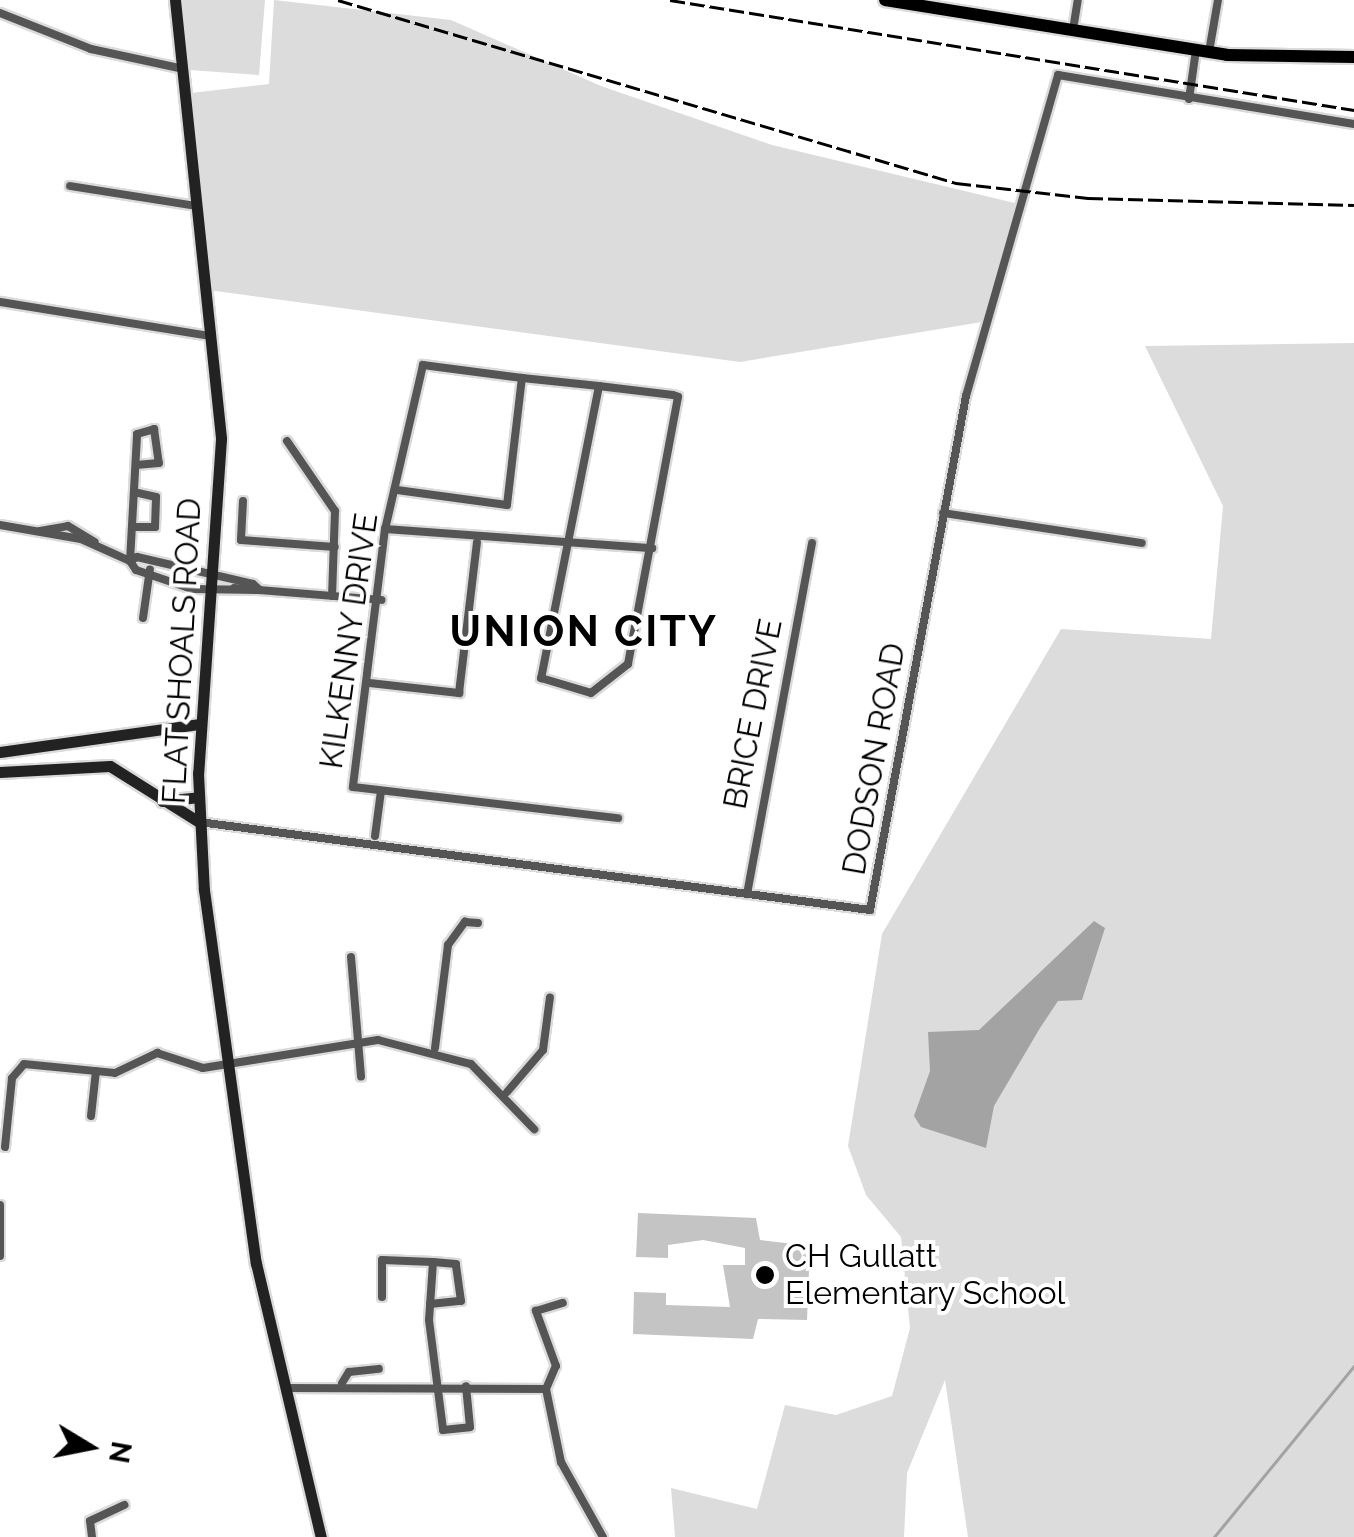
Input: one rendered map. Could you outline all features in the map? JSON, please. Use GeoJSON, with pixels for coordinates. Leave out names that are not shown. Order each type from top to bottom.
{"type":"FeatureCollection","features":[{"type":"Feature","properties":{"kind":"main road"},"geometry":{"type":"LineString","coordinates":[[884,0],[944,5],[1202,51],[1354,57]]}},
{"type":"Feature","properties":{"kind":"street","name":"FLAT SHOALS ROAD"},"geometry":{"type":"LineString","coordinates":[[175,0],[179,68],[221,439],[200,724],[199,822],[256,1263],[320,1537]]}},
{"type":"Feature","properties":{"kind":"street"},"geometry":{"type":"LineString","coordinates":[[1074,30],[1078,0]]}},
{"type":"Feature","properties":{"kind":"street"},"geometry":{"type":"LineString","coordinates":[[1218,0],[1188,99],[1354,124]]}},
{"type":"Feature","properties":{"kind":"street"},"geometry":{"type":"LineString","coordinates":[[0,13],[91,49],[179,68]]}},
{"type":"Feature","properties":{"kind":"street","name":"DODSON ROAD"},"geometry":{"type":"LineString","coordinates":[[199,822],[747,894],[874,906],[966,396],[1058,76],[1188,99]]}},
{"type":"Feature","properties":{"kind":"street"},"geometry":{"type":"LineString","coordinates":[[70,186],[196,206]]}},
{"type":"Feature","properties":{"kind":"street"},"geometry":{"type":"LineString","coordinates":[[0,302],[212,336]]}},
{"type":"Feature","properties":{"kind":"street","name":"KILKENNY DRIVE"},"geometry":{"type":"LineString","coordinates":[[375,836],[381,791],[353,788],[382,600],[384,529],[397,490],[423,365],[522,378]]}},
{"type":"Feature","properties":{"kind":"street"},"geometry":{"type":"LineString","coordinates":[[397,490],[507,505],[522,378],[599,386],[680,402],[628,664],[591,692],[541,678],[599,386]]}},
{"type":"Feature","properties":{"kind":"street"},"geometry":{"type":"LineString","coordinates":[[130,561],[137,434],[154,429],[159,463],[136,465]]}},
{"type":"Feature","properties":{"kind":"street"},"geometry":{"type":"LineString","coordinates":[[287,441],[336,511],[332,596]]}},
{"type":"Feature","properties":{"kind":"street"},"geometry":{"type":"LineString","coordinates":[[134,527],[154,527],[156,497],[135,492]]}},
{"type":"Feature","properties":{"kind":"street"},"geometry":{"type":"LineString","coordinates":[[243,501],[241,540],[335,547]]}},
{"type":"Feature","properties":{"kind":"street"},"geometry":{"type":"LineString","coordinates":[[944,513],[1142,543]]}},
{"type":"Feature","properties":{"kind":"street"},"geometry":{"type":"LineString","coordinates":[[0,524],[98,544],[150,573],[212,586],[382,600]]}},
{"type":"Feature","properties":{"kind":"street"},"geometry":{"type":"LineString","coordinates":[[384,529],[477,542],[570,536],[652,548]]}},
{"type":"Feature","properties":{"kind":"street"},"geometry":{"type":"LineString","coordinates":[[369,683],[459,693],[477,542]]}},
{"type":"Feature","properties":{"kind":"street","name":"BRICE DRIVE"},"geometry":{"type":"LineString","coordinates":[[747,894],[812,544]]}},
{"type":"Feature","properties":{"kind":"street"},"geometry":{"type":"LineString","coordinates":[[130,561],[152,560],[212,586]]}},
{"type":"Feature","properties":{"kind":"street"},"geometry":{"type":"LineString","coordinates":[[143,618],[152,560]]}},
{"type":"Feature","properties":{"kind":"street"},"geometry":{"type":"LineString","coordinates":[[0,752],[200,724]]}},
{"type":"Feature","properties":{"kind":"street"},"geometry":{"type":"LineString","coordinates":[[0,772],[110,766],[158,800],[199,822]]}},
{"type":"Feature","properties":{"kind":"street"},"geometry":{"type":"LineString","coordinates":[[381,791],[618,818]]}},
{"type":"Feature","properties":{"kind":"street"},"geometry":{"type":"LineString","coordinates":[[158,800],[199,797]]}},
{"type":"Feature","properties":{"kind":"street"},"geometry":{"type":"LineString","coordinates":[[435,1048],[448,945],[464,922],[478,922]]}},
{"type":"Feature","properties":{"kind":"street"},"geometry":{"type":"LineString","coordinates":[[352,957],[361,1077]]}},
{"type":"Feature","properties":{"kind":"street"},"geometry":{"type":"LineString","coordinates":[[506,1092],[543,1050],[550,997]]}},
{"type":"Feature","properties":{"kind":"street"},"geometry":{"type":"LineString","coordinates":[[5,1148],[18,1067],[126,1071],[157,1052],[203,1068],[356,1043],[435,1048],[506,1092],[534,1129]]}},
{"type":"Feature","properties":{"kind":"street"},"geometry":{"type":"LineString","coordinates":[[91,1116],[96,1070]]}},
{"type":"Feature","properties":{"kind":"street"},"geometry":{"type":"LineString","coordinates":[[0,1205],[0,1256]]}},
{"type":"Feature","properties":{"kind":"street"},"geometry":{"type":"LineString","coordinates":[[382,1297],[382,1260],[456,1264],[461,1302],[430,1304]]}},
{"type":"Feature","properties":{"kind":"street"},"geometry":{"type":"LineString","coordinates":[[433,1262],[430,1304],[443,1430],[470,1427],[466,1386]]}},
{"type":"Feature","properties":{"kind":"street"},"geometry":{"type":"LineString","coordinates":[[563,1302],[536,1311],[556,1366],[546,1389],[560,1462],[602,1537]]}},
{"type":"Feature","properties":{"kind":"street"},"geometry":{"type":"LineString","coordinates":[[342,1383],[349,1372],[379,1369]]}},
{"type":"Feature","properties":{"kind":"street"},"geometry":{"type":"LineString","coordinates":[[286,1388],[342,1383],[546,1389]]}},
{"type":"Feature","properties":{"kind":"street"},"geometry":{"type":"LineString","coordinates":[[92,1537],[90,1522],[124,1505]]}},
{"type":"Feature","properties":{"kind":"shaded area"},"geometry":{"type":"Polygon","coordinates":[[[183,0],[265,0],[259,75],[189,70],[183,0]]]}},
{"type":"Feature","properties":{"kind":"shaded area"},"geometry":{"type":"Polygon","coordinates":[[[274,0],[451,20],[601,86],[772,145],[1019,204],[994,320],[740,362],[208,290],[182,94],[269,84],[274,0]]]}},
{"type":"Feature","properties":{"kind":"shaded area"},"geometry":{"type":"Polygon","coordinates":[[[1354,343],[1354,1537],[968,1537],[945,1380],[907,1473],[904,1537],[675,1537],[671,1488],[757,1509],[785,1405],[836,1415],[892,1396],[910,1328],[901,1237],[866,1195],[848,1146],[882,934],[1061,629],[1211,639],[1223,506],[1145,346],[1354,343]]]}},
{"type":"Feature","properties":{"kind":"shaded area"},"geometry":{"type":"Polygon","coordinates":[[[1094,921],[1105,928],[1082,1000],[1058,1001],[1040,1028],[994,1106],[986,1148],[921,1127],[914,1116],[930,1071],[928,1032],[979,1030],[1094,921]]]}},
{"type":"Feature","properties":{"kind":"building","name":"CH Gullatt Elementary School"},"geometry":{"type":"Polygon","coordinates":[[[638,1213],[756,1218],[760,1240],[810,1246],[807,1320],[758,1319],[753,1339],[633,1334],[634,1292],[666,1293],[666,1305],[730,1307],[723,1265],[745,1265],[745,1248],[703,1240],[668,1245],[668,1258],[636,1257],[638,1213]]]}},
{"type":"Feature","properties":{"kind":"waterway"},"geometry":{"type":"LineString","coordinates":[[1214,1537],[1354,1366]]}},
{"type":"Feature","properties":{"kind":"railway"},"geometry":{"type":"LineString","coordinates":[[338,0],[956,183],[1088,198],[1354,205]]}},
{"type":"Feature","properties":{"kind":"railway"},"geometry":{"type":"LineString","coordinates":[[670,0],[1354,110]]}},
{"type":"Feature","properties":{"kind":"place","name":"CH Gullatt Elementary School"},"geometry":{"type":"Point","coordinates":[765,1275]}},
{"type":"Feature","properties":{"kind":"district","name":"UNION CITY"},"geometry":{"type":"Point","coordinates":[584,632]}}]}
